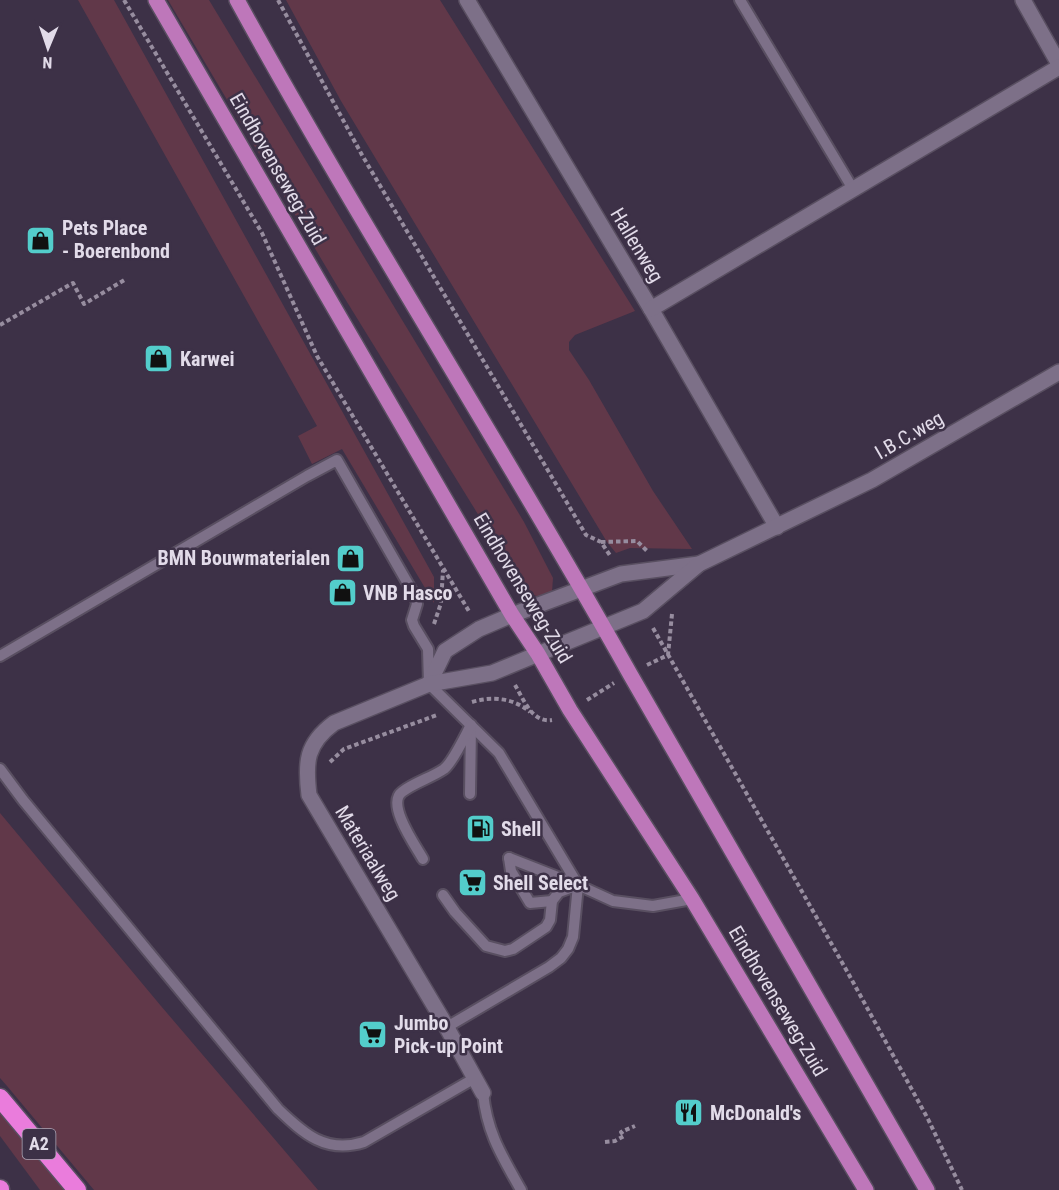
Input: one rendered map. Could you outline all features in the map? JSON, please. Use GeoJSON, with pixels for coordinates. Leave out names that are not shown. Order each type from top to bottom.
{"type":"FeatureCollection","features":[{"type":"Feature","properties":{"kind":"highway","name":"A2"},"geometry":{"type":"LineString","coordinates":[[0,1098],[77,1190]]}},
{"type":"Feature","properties":{"kind":"main road","name":"Eindhovenseweg-Zuid"},"geometry":{"type":"LineString","coordinates":[[156,0],[512,615],[538,654],[570,710],[692,899],[866,1190]]}},
{"type":"Feature","properties":{"kind":"main road","name":"Eindhovenseweg-Zuid"},"geometry":{"type":"LineString","coordinates":[[237,0],[300,114],[583,589],[927,1190]]}},
{"type":"Feature","properties":{"kind":"street","name":"Hallenweg"},"geometry":{"type":"LineString","coordinates":[[467,0],[651,309],[1059,66],[1023,0]]}},
{"type":"Feature","properties":{"kind":"street"},"geometry":{"type":"LineString","coordinates":[[651,309],[777,527]]}},
{"type":"Feature","properties":{"kind":"street","name":"I.B.C.weg"},"geometry":{"type":"LineString","coordinates":[[538,654],[604,629],[643,611],[699,564],[872,480],[1059,372]]}},
{"type":"Feature","properties":{"kind":"street","name":"I.B.C.weg"},"geometry":{"type":"LineString","coordinates":[[512,615],[621,574],[699,564]]}},
{"type":"Feature","properties":{"kind":"street"},"geometry":{"type":"LineString","coordinates":[[429,684],[445,651],[479,629],[512,615]]}},
{"type":"Feature","properties":{"kind":"street","name":"Materiaalweg"},"geometry":{"type":"LineString","coordinates":[[483,1093],[447,1027],[309,795],[306,773],[312,746],[334,723],[429,684],[492,673],[538,654]]}},
{"type":"Feature","properties":{"kind":"lane"},"geometry":{"type":"LineString","coordinates":[[740,0],[853,189]]}},
{"type":"Feature","properties":{"kind":"lane"},"geometry":{"type":"LineString","coordinates":[[0,656],[337,460],[415,596],[417,604],[412,620],[428,649],[429,684],[499,753],[578,885],[573,937],[561,958],[447,1027]]}},
{"type":"Feature","properties":{"kind":"lane"},"geometry":{"type":"LineString","coordinates":[[470,794],[471,725]]}},
{"type":"Feature","properties":{"kind":"lane"},"geometry":{"type":"LineString","coordinates":[[423,859],[397,811],[397,799],[407,789],[446,768],[471,725]]}},
{"type":"Feature","properties":{"kind":"lane"},"geometry":{"type":"LineString","coordinates":[[0,769],[23,800],[278,1109],[297,1127],[316,1140],[340,1147],[364,1142],[475,1078]]}},
{"type":"Feature","properties":{"kind":"lane"},"geometry":{"type":"LineString","coordinates":[[552,901],[530,903],[512,871],[509,858],[613,901],[653,906],[692,899]]}},
{"type":"Feature","properties":{"kind":"lane"},"geometry":{"type":"LineString","coordinates":[[443,895],[466,926],[486,946],[505,951],[524,942],[546,927],[550,920],[552,901],[559,892],[578,885]]}},
{"type":"Feature","properties":{"kind":"lane"},"geometry":{"type":"LineString","coordinates":[[483,1093],[485,1116],[493,1140],[521,1190]]}},
{"type":"Feature","properties":{"kind":"path"},"geometry":{"type":"LineString","coordinates":[[0,325],[73,283],[84,304],[126,279]]}},
{"type":"Feature","properties":{"kind":"path"},"geometry":{"type":"LineString","coordinates":[[601,542],[637,542],[665,568]]}},
{"type":"Feature","properties":{"kind":"path"},"geometry":{"type":"LineString","coordinates":[[418,633],[431,628],[440,609],[443,569]]}},
{"type":"Feature","properties":{"kind":"path"},"geometry":{"type":"LineString","coordinates":[[668,655],[674,586]]}},
{"type":"Feature","properties":{"kind":"path"},"geometry":{"type":"LineString","coordinates":[[326,769],[336,755],[344,749],[477,701],[498,699],[517,703],[536,717]]}},
{"type":"Feature","properties":{"kind":"path"},"geometry":{"type":"LineString","coordinates":[[605,1142],[615,1142],[624,1136],[621,1132],[635,1126]]}},
{"type":"Feature","properties":{"kind":"shaded area"},"geometry":{"type":"Polygon","coordinates":[[[78,0],[114,0],[434,577],[434,603],[342,449],[312,464],[298,436],[317,426],[78,0]]]}},
{"type":"Feature","properties":{"kind":"shaded area"},"geometry":{"type":"Polygon","coordinates":[[[168,0],[209,0],[524,522],[553,578],[552,592],[541,598],[521,584],[339,289],[168,0]]]}},
{"type":"Feature","properties":{"kind":"shaded area"},"geometry":{"type":"Polygon","coordinates":[[[286,0],[440,0],[635,311],[575,335],[569,342],[569,350],[589,380],[653,491],[692,549],[630,548],[616,553],[607,542],[341,101],[286,0]]]}},
{"type":"Feature","properties":{"kind":"shaded area"},"geometry":{"type":"Polygon","coordinates":[[[0,813],[318,1190],[94,1190],[0,1078],[0,813]]]}},
{"type":"Feature","properties":{"kind":"shaded area"},"geometry":{"type":"Polygon","coordinates":[[[0,1110],[66,1190],[40,1190],[0,1136],[0,1110]]]}},
{"type":"Feature","properties":{"kind":"place","name":"Pets Place - Boerenbond"},"geometry":{"type":"Point","coordinates":[41,240]}},
{"type":"Feature","properties":{"kind":"place","name":"Karwei"},"geometry":{"type":"Point","coordinates":[159,359]}},
{"type":"Feature","properties":{"kind":"place","name":"BMN Bouwmaterialen"},"geometry":{"type":"Point","coordinates":[351,558]}},
{"type":"Feature","properties":{"kind":"place","name":"VNB Hasco"},"geometry":{"type":"Point","coordinates":[342,593]}},
{"type":"Feature","properties":{"kind":"place","name":"Shell"},"geometry":{"type":"Point","coordinates":[480,829]}},
{"type":"Feature","properties":{"kind":"place","name":"Shell Select"},"geometry":{"type":"Point","coordinates":[472,883]}},
{"type":"Feature","properties":{"kind":"place","name":"Jumbo Pick-up Point"},"geometry":{"type":"Point","coordinates":[373,1034]}},
{"type":"Feature","properties":{"kind":"place","name":"McDonald's"},"geometry":{"type":"Point","coordinates":[689,1113]}}]}
